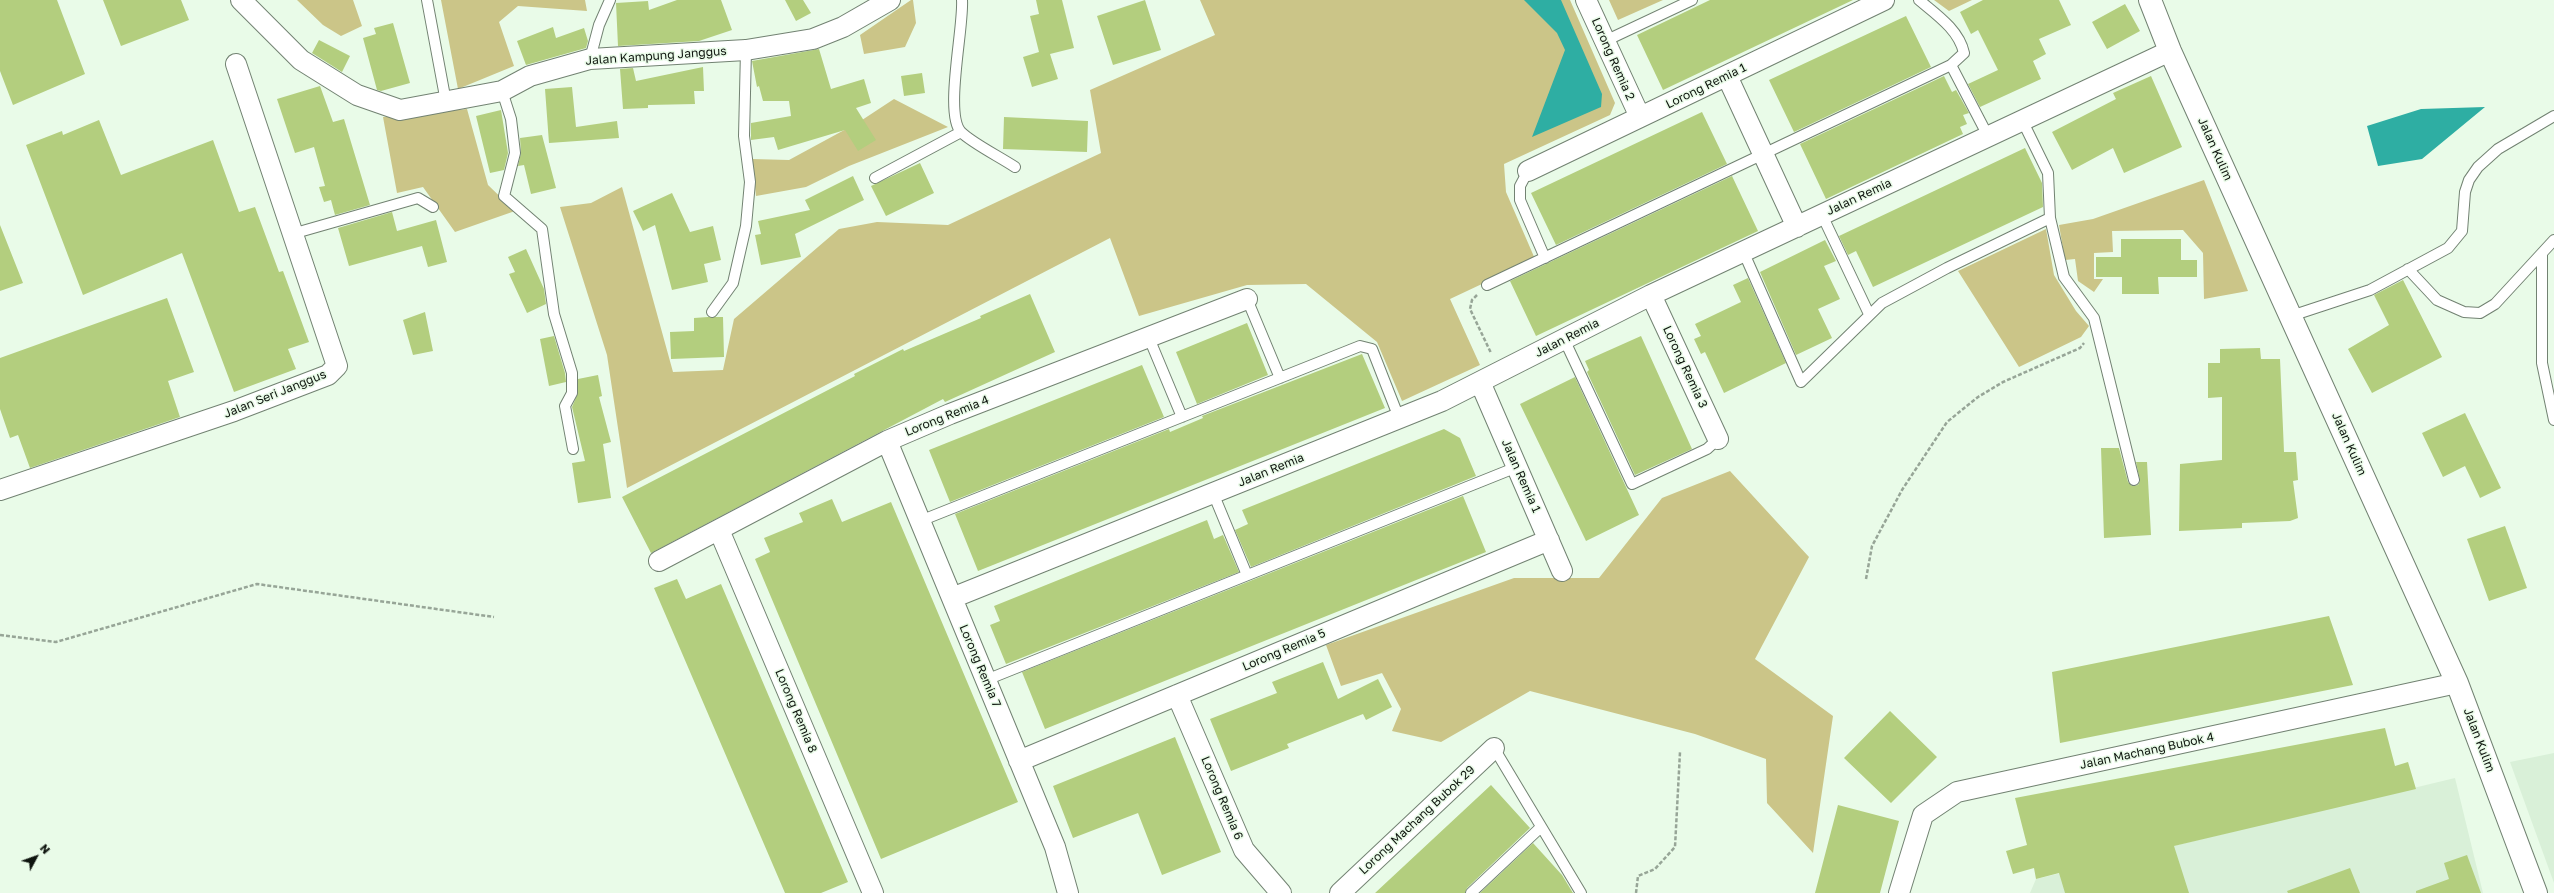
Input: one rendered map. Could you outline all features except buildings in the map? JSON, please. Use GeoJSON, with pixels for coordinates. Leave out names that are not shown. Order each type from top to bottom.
{"type":"FeatureCollection","features":[{"type":"Feature","properties":{"kind":"main road","name":"Jalan Kulim"},"geometry":{"type":"LineString","coordinates":[[2150,0],[2170,51],[2457,683],[2536,893]]}},
{"type":"Feature","properties":{"kind":"street","name":"Jalan Kampung Janggus"},"geometry":{"type":"LineString","coordinates":[[242,0],[301,60],[357,95],[400,110],[502,91],[530,76],[590,59],[746,50],[813,39],[843,27],[890,0]]}},
{"type":"Feature","properties":{"kind":"street","name":"Lorong Remia 2"},"geometry":{"type":"LineString","coordinates":[[1586,0],[1640,117]]}},
{"type":"Feature","properties":{"kind":"street","name":"Lorong Remia 1"},"geometry":{"type":"LineString","coordinates":[[1528,171],[1884,0]]}},
{"type":"Feature","properties":{"kind":"street","name":"Jalan Remia"},"geometry":{"type":"LineString","coordinates":[[952,598],[1442,401],[1651,295],[2170,51]]}},
{"type":"Feature","properties":{"kind":"street","name":"Jalan Seri Janggus"},"geometry":{"type":"LineString","coordinates":[[0,490],[234,411],[328,375],[337,366],[236,64]]}},
{"type":"Feature","properties":{"kind":"street"},"geometry":{"type":"LineString","coordinates":[[1727,76],[1796,227]]}},
{"type":"Feature","properties":{"kind":"street","name":"Lorong Remia 3"},"geometry":{"type":"LineString","coordinates":[[1651,295],[1718,439]]}},
{"type":"Feature","properties":{"kind":"street","name":"Lorong Remia 4"},"geometry":{"type":"LineString","coordinates":[[660,561],[887,441],[950,414],[1247,299]]}},
{"type":"Feature","properties":{"kind":"street","name":"Jalan Remia 1"},"geometry":{"type":"LineString","coordinates":[[1480,382],[1562,571]]}},
{"type":"Feature","properties":{"kind":"street","name":"Lorong Remia 7"},"geometry":{"type":"LineString","coordinates":[[887,441],[1055,846],[1068,893]]}},
{"type":"Feature","properties":{"kind":"street","name":"Lorong Remia 8"},"geometry":{"type":"LineString","coordinates":[[719,530],[873,893]]}},
{"type":"Feature","properties":{"kind":"street","name":"Lorong Remia 5"},"geometry":{"type":"LineString","coordinates":[[1019,761],[1549,540]]}},
{"type":"Feature","properties":{"kind":"street","name":"Jalan Machang Bubok 4"},"geometry":{"type":"LineString","coordinates":[[1899,893],[1923,815],[1957,792],[2457,683]]}},
{"type":"Feature","properties":{"kind":"street","name":"Lorong Remia 6"},"geometry":{"type":"LineString","coordinates":[[1177,695],[1244,850],[1281,893]]}},
{"type":"Feature","properties":{"kind":"street","name":"Lorong Machang Bubok 29"},"geometry":{"type":"LineString","coordinates":[[1340,893],[1494,748]]}},
{"type":"Feature","properties":{"kind":"lane"},"geometry":{"type":"LineString","coordinates":[[427,0],[446,102]]}},
{"type":"Feature","properties":{"kind":"lane"},"geometry":{"type":"LineString","coordinates":[[590,59],[599,25],[610,0]]}},
{"type":"Feature","properties":{"kind":"lane"},"geometry":{"type":"LineString","coordinates":[[962,0],[964,15],[955,74],[955,118],[960,132],[1015,167]]}},
{"type":"Feature","properties":{"kind":"lane"},"geometry":{"type":"LineString","coordinates":[[1605,41],[1692,0]]}},
{"type":"Feature","properties":{"kind":"lane"},"geometry":{"type":"LineString","coordinates":[[1487,285],[1951,65],[1964,54],[1962,42],[1944,20],[1919,0]]}},
{"type":"Feature","properties":{"kind":"lane"},"geometry":{"type":"LineString","coordinates":[[712,312],[733,283],[746,226],[750,182],[744,136],[746,50]]}},
{"type":"Feature","properties":{"kind":"lane"},"geometry":{"type":"LineString","coordinates":[[1951,65],[1988,136]]}},
{"type":"Feature","properties":{"kind":"lane"},"geometry":{"type":"LineString","coordinates":[[502,91],[511,119],[515,153],[504,196],[542,229],[554,314],[572,373],[572,393],[565,406],[573,449]]}},
{"type":"Feature","properties":{"kind":"lane"},"geometry":{"type":"LineString","coordinates":[[2291,316],[2370,290],[2448,248],[2462,231],[2465,192],[2469,180],[2478,167],[2498,149],[2554,116]]}},
{"type":"Feature","properties":{"kind":"lane"},"geometry":{"type":"LineString","coordinates":[[2022,120],[2048,173],[2050,218],[2064,277],[2094,318],[2134,480]]}},
{"type":"Feature","properties":{"kind":"lane"},"geometry":{"type":"LineString","coordinates":[[875,178],[960,132]]}},
{"type":"Feature","properties":{"kind":"lane"},"geometry":{"type":"LineString","coordinates":[[1528,171],[1520,186],[1520,200],[1545,258]]}},
{"type":"Feature","properties":{"kind":"lane"},"geometry":{"type":"LineString","coordinates":[[292,234],[418,198],[433,207]]}},
{"type":"Feature","properties":{"kind":"lane"},"geometry":{"type":"LineString","coordinates":[[1822,215],[1869,314]]}},
{"type":"Feature","properties":{"kind":"lane"},"geometry":{"type":"LineString","coordinates":[[1744,251],[1801,382],[1869,314],[1882,303],[1946,268],[2050,218]]}},
{"type":"Feature","properties":{"kind":"lane"},"geometry":{"type":"LineString","coordinates":[[2408,269],[2437,300],[2464,312],[2480,313],[2495,304],[2554,240]]}},
{"type":"Feature","properties":{"kind":"lane"},"geometry":{"type":"LineString","coordinates":[[2542,253],[2542,363],[2554,420]]}},
{"type":"Feature","properties":{"kind":"lane"},"geometry":{"type":"LineString","coordinates":[[1247,299],[1280,378]]}},
{"type":"Feature","properties":{"kind":"lane"},"geometry":{"type":"LineString","coordinates":[[1149,338],[1182,417]]}},
{"type":"Feature","properties":{"kind":"lane"},"geometry":{"type":"LineString","coordinates":[[1564,339],[1632,484],[1707,449],[1718,439]]}},
{"type":"Feature","properties":{"kind":"lane"},"geometry":{"type":"LineString","coordinates":[[920,521],[1360,346],[1372,349],[1399,418]]}},
{"type":"Feature","properties":{"kind":"lane"},"geometry":{"type":"LineString","coordinates":[[986,680],[1516,467]]}},
{"type":"Feature","properties":{"kind":"lane"},"geometry":{"type":"LineString","coordinates":[[1213,493],[1247,575]]}},
{"type":"Feature","properties":{"kind":"lane"},"geometry":{"type":"LineString","coordinates":[[1494,748],[1540,828],[1581,893]]}},
{"type":"Feature","properties":{"kind":"lane"},"geometry":{"type":"LineString","coordinates":[[1471,893],[1540,828]]}},
{"type":"Feature","properties":{"kind":"path"},"geometry":{"type":"LineString","coordinates":[[1487,285],[1472,300],[1470,309],[1500,372]]}},
{"type":"Feature","properties":{"kind":"path"},"geometry":{"type":"LineString","coordinates":[[1866,579],[1872,546],[1902,490],[1947,422],[1978,397],[2003,382],[2080,348],[2096,331]]}},
{"type":"Feature","properties":{"kind":"path"},"geometry":{"type":"LineString","coordinates":[[0,634],[56,642],[257,584],[494,617]]}},
{"type":"Feature","properties":{"kind":"path"},"geometry":{"type":"LineString","coordinates":[[1636,893],[1638,876],[1656,869],[1675,847],[1680,752]]}},
{"type":"Feature","properties":{"kind":"shaded area"},"geometry":{"type":"Polygon","coordinates":[[[297,0],[353,0],[362,26],[341,36],[323,25],[297,0]]]}},
{"type":"Feature","properties":{"kind":"shaded area"},"geometry":{"type":"Polygon","coordinates":[[[441,0],[585,0],[587,11],[518,6],[499,22],[514,66],[458,89],[441,0]]]}},
{"type":"Feature","properties":{"kind":"shaded area"},"geometry":{"type":"Polygon","coordinates":[[[913,0],[916,23],[905,47],[864,54],[860,35],[913,0]]]}},
{"type":"Feature","properties":{"kind":"shaded area"},"geometry":{"type":"Polygon","coordinates":[[[1200,0],[1570,0],[1615,103],[1610,115],[1504,164],[1506,192],[1535,259],[1450,299],[1480,365],[1402,401],[1377,342],[1306,284],[1247,285],[1139,316],[1110,238],[627,488],[607,355],[560,207],[591,203],[622,187],[673,372],[723,370],[734,319],[839,229],[877,222],[948,225],[1101,153],[1090,90],[1215,35],[1200,0]]]}},
{"type":"Feature","properties":{"kind":"shaded area"},"geometry":{"type":"Polygon","coordinates":[[[1609,0],[1663,0],[1618,20],[1609,0]]]}},
{"type":"Feature","properties":{"kind":"shaded area"},"geometry":{"type":"Polygon","coordinates":[[[1934,0],[1972,0],[1949,11],[1934,0]]]}},
{"type":"Feature","properties":{"kind":"shaded area"},"geometry":{"type":"Polygon","coordinates":[[[894,99],[948,127],[849,166],[806,187],[756,196],[752,159],[789,160],[859,122],[894,99]]]}},
{"type":"Feature","properties":{"kind":"shaded area"},"geometry":{"type":"Polygon","coordinates":[[[467,109],[488,185],[515,211],[455,232],[423,187],[397,193],[383,117],[467,109]]]}},
{"type":"Feature","properties":{"kind":"shaded area"},"geometry":{"type":"Polygon","coordinates":[[[2204,180],[2248,291],[2204,299],[2203,253],[2183,230],[2112,231],[2113,252],[2094,253],[2094,279],[2103,279],[2094,292],[2078,281],[2075,259],[2065,260],[2059,225],[2093,219],[2204,180]]]}},
{"type":"Feature","properties":{"kind":"shaded area"},"geometry":{"type":"Polygon","coordinates":[[[2046,229],[2054,275],[2076,311],[2089,326],[2081,337],[2019,367],[1958,271],[2046,229]]]}},
{"type":"Feature","properties":{"kind":"shaded area"},"geometry":{"type":"Polygon","coordinates":[[[1730,471],[1809,557],[1755,659],[1833,716],[1813,853],[1767,803],[1766,759],[1695,734],[1530,691],[1441,742],[1392,731],[1401,709],[1382,673],[1341,686],[1326,645],[1514,578],[1599,578],[1662,498],[1730,471]]]}},
{"type":"Feature","properties":{"kind":"shaded area"},"geometry":{"type":"Polygon","coordinates":[[[2554,753],[2554,883],[2510,762],[2554,753]]]}},
{"type":"Feature","properties":{"kind":"shaded area"},"geometry":{"type":"Polygon","coordinates":[[[2455,778],[2483,893],[2030,893],[2036,879],[2455,778]]]}},
{"type":"Feature","properties":{"kind":"water"},"geometry":{"type":"Polygon","coordinates":[[[1524,0],[1561,0],[1602,94],[1601,107],[1532,137],[1565,50],[1557,33],[1524,0]]]}},
{"type":"Feature","properties":{"kind":"water"},"geometry":{"type":"Polygon","coordinates":[[[2485,107],[2422,159],[2378,166],[2367,126],[2421,109],[2485,107]]]}}]}
